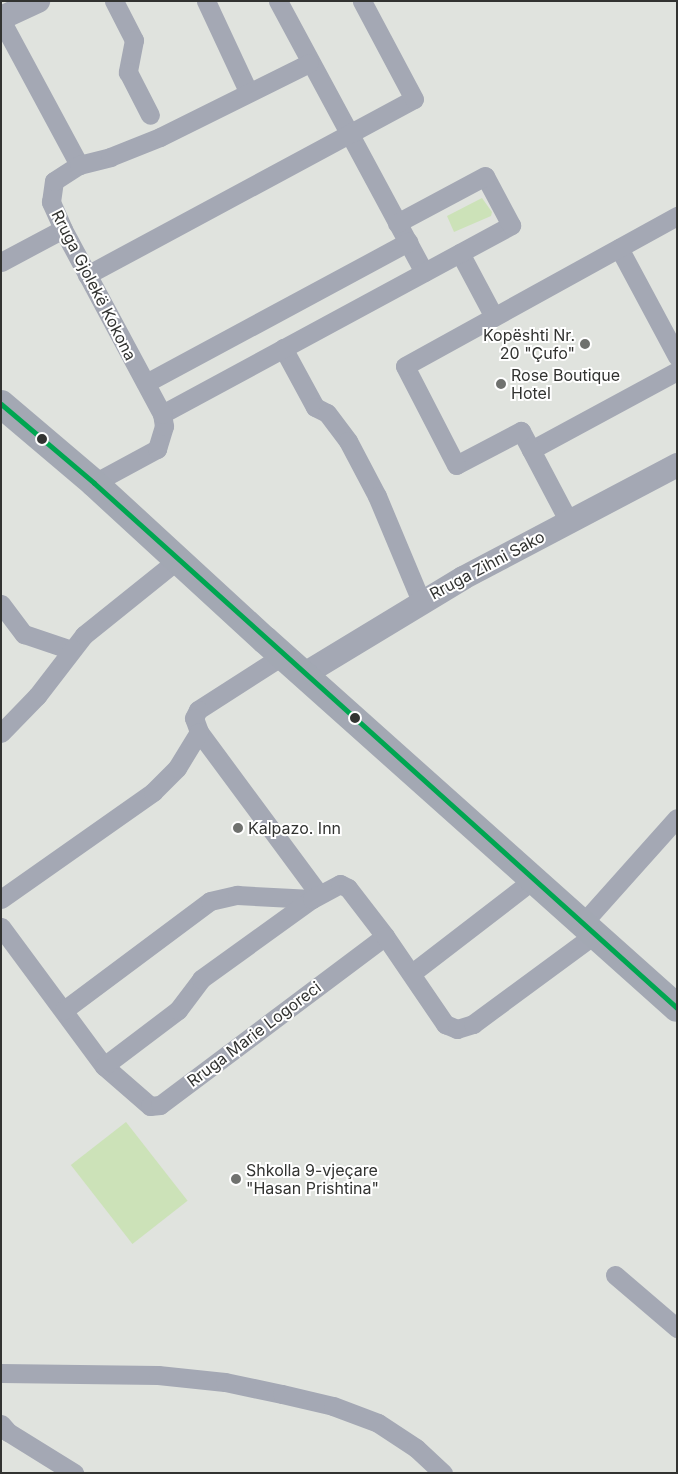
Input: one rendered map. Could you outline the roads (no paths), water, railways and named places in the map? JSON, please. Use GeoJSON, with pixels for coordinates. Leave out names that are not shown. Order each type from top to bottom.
{"type":"FeatureCollection","features":[{"type":"Feature","properties":{"kind":"main road"},"geometry":{"type":"LineString","coordinates":[[1,404],[94,483],[176,561],[677,1008]]}},
{"type":"Feature","properties":{"kind":"street"},"geometry":{"type":"LineString","coordinates":[[114,1],[134,40],[128,72],[150,115]]}},
{"type":"Feature","properties":{"kind":"street"},"geometry":{"type":"LineString","coordinates":[[206,1],[248,91]]}},
{"type":"Feature","properties":{"kind":"street"},"geometry":{"type":"LineString","coordinates":[[278,1],[309,63],[350,134],[424,272]]}},
{"type":"Feature","properties":{"kind":"street"},"geometry":{"type":"LineString","coordinates":[[87,275],[414,99],[362,1]]}},
{"type":"Feature","properties":{"kind":"street"},"geometry":{"type":"LineString","coordinates":[[28,3],[1,19],[79,165]]}},
{"type":"Feature","properties":{"kind":"street","name":"Rruga Gjolekë Kokona"},"geometry":{"type":"LineString","coordinates":[[162,414],[63,229],[51,202],[51,187],[59,176],[79,165],[110,158],[160,136],[248,91],[309,63]]}},
{"type":"Feature","properties":{"kind":"street"},"geometry":{"type":"LineString","coordinates":[[94,483],[157,449],[164,426],[162,414],[511,225],[485,176],[397,223]]}},
{"type":"Feature","properties":{"kind":"street"},"geometry":{"type":"LineString","coordinates":[[569,522],[521,431],[456,465],[405,366],[677,216]]}},
{"type":"Feature","properties":{"kind":"street"},"geometry":{"type":"LineString","coordinates":[[1,262],[63,229]]}},
{"type":"Feature","properties":{"kind":"street"},"geometry":{"type":"LineString","coordinates":[[146,383],[408,242]]}},
{"type":"Feature","properties":{"kind":"street"},"geometry":{"type":"LineString","coordinates":[[619,248],[677,356]]}},
{"type":"Feature","properties":{"kind":"street"},"geometry":{"type":"LineString","coordinates":[[460,253],[494,317]]}},
{"type":"Feature","properties":{"kind":"street"},"geometry":{"type":"LineString","coordinates":[[283,348],[315,407],[327,413],[348,441],[377,496],[420,601]]}},
{"type":"Feature","properties":{"kind":"street"},"geometry":{"type":"LineString","coordinates":[[531,450],[677,372]]}},
{"type":"Feature","properties":{"kind":"street","name":"Rruga Zihni Sako"},"geometry":{"type":"LineString","coordinates":[[303,675],[420,601],[677,465]]}},
{"type":"Feature","properties":{"kind":"street"},"geometry":{"type":"LineString","coordinates":[[1,733],[37,696],[71,650],[99,620],[176,561]]}},
{"type":"Feature","properties":{"kind":"street"},"geometry":{"type":"LineString","coordinates":[[1,604],[24,634],[71,650]]}},
{"type":"Feature","properties":{"kind":"street"},"geometry":{"type":"LineString","coordinates":[[282,656],[198,710],[194,718],[199,732],[315,897]]}},
{"type":"Feature","properties":{"kind":"street"},"geometry":{"type":"LineString","coordinates":[[1,899],[153,792],[177,768],[199,732]]}},
{"type":"Feature","properties":{"kind":"street"},"geometry":{"type":"LineString","coordinates":[[104,1066],[178,1010],[201,979],[315,897],[340,884],[348,888],[385,936],[446,1024],[457,1029],[473,1024],[589,928],[677,818]]}},
{"type":"Feature","properties":{"kind":"street"},"geometry":{"type":"LineString","coordinates":[[412,973],[534,880]]}},
{"type":"Feature","properties":{"kind":"street"},"geometry":{"type":"LineString","coordinates":[[64,1010],[210,901],[237,895],[315,897]]}},
{"type":"Feature","properties":{"kind":"street","name":"Rruga Marie Logoreci"},"geometry":{"type":"LineString","coordinates":[[1,927],[104,1066],[127,1083],[140,1100],[150,1106],[160,1105],[385,936]]}},
{"type":"Feature","properties":{"kind":"street"},"geometry":{"type":"LineString","coordinates":[[614,1275],[677,1328]]}},
{"type":"Feature","properties":{"kind":"street"},"geometry":{"type":"LineString","coordinates":[[1,1373],[158,1375],[225,1382],[282,1394],[333,1406],[378,1423],[416,1448],[443,1473]]}},
{"type":"Feature","properties":{"kind":"street"},"geometry":{"type":"LineString","coordinates":[[1,1424],[39,1453],[74,1473]]}},
{"type":"Feature","properties":{"kind":"place","name":"Kopështi Nr. 20 \"Çufo\""},"geometry":{"type":"Point","coordinates":[585,344]}},
{"type":"Feature","properties":{"kind":"place","name":"Rose Boutique Hotel"},"geometry":{"type":"Point","coordinates":[501,384]}},
{"type":"Feature","properties":{"kind":"place","name":"Kalpazo. Inn"},"geometry":{"type":"Point","coordinates":[238,828]}},
{"type":"Feature","properties":{"kind":"place","name":"Shkolla 9-vjeçare \"Hasan Prishtina\""},"geometry":{"type":"Point","coordinates":[236,1179]}}]}
